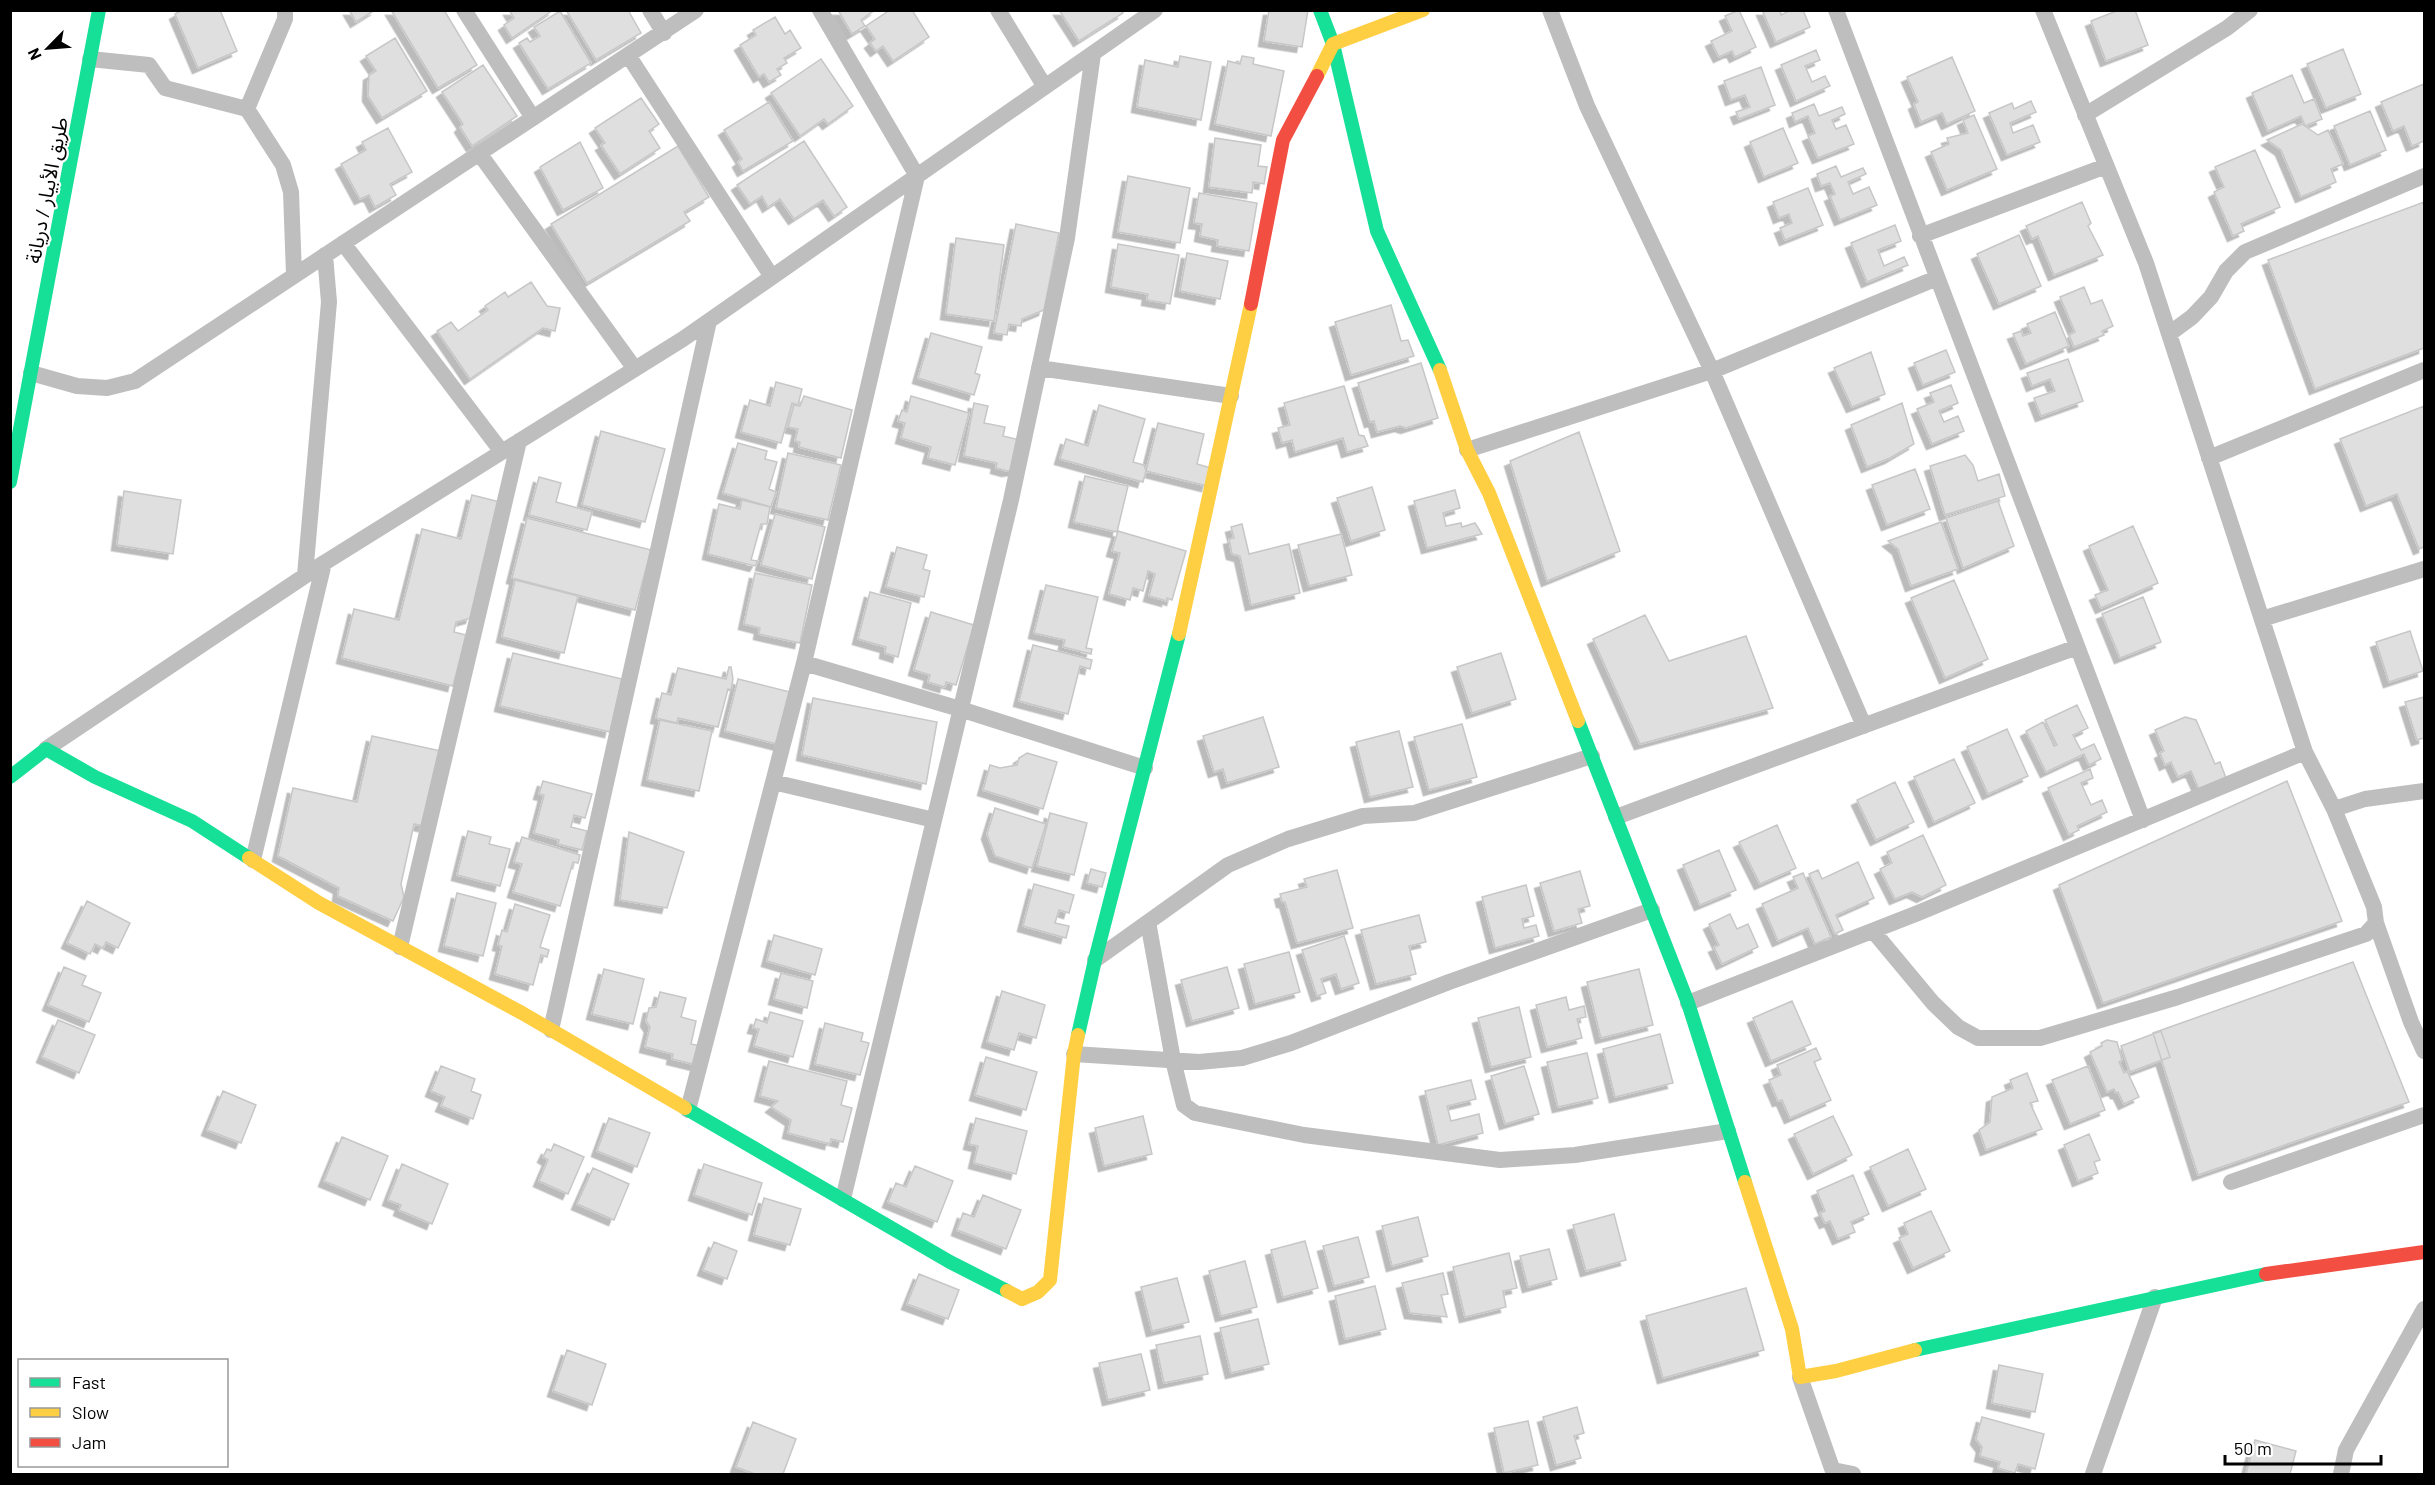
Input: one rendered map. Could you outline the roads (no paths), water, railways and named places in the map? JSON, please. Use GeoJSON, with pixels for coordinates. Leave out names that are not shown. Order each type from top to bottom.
{"type":"FeatureCollection","features":[{"type":"Feature","properties":{"kind":"street","name":"طريق الأبيار / دريانة"},"geometry":{"type":"LineString","coordinates":[[10,482],[99,10]]}},
{"type":"Feature","properties":{"kind":"street"},"geometry":{"type":"LineString","coordinates":[[247,108],[285,19],[285,10]]}},
{"type":"Feature","properties":{"kind":"street"},"geometry":{"type":"LineString","coordinates":[[464,10],[533,118]]}},
{"type":"Feature","properties":{"kind":"street"},"geometry":{"type":"LineString","coordinates":[[650,10],[663,33]]}},
{"type":"Feature","properties":{"kind":"street"},"geometry":{"type":"LineString","coordinates":[[31,373],[77,386],[107,388],[135,381],[696,10]]}},
{"type":"Feature","properties":{"kind":"street"},"geometry":{"type":"LineString","coordinates":[[688,1110],[804,663],[917,176],[820,10]]}},
{"type":"Feature","properties":{"kind":"street"},"geometry":{"type":"LineString","coordinates":[[998,10],[1045,87]]}},
{"type":"Feature","properties":{"kind":"street"},"geometry":{"type":"LineString","coordinates":[[10,777],[46,749],[305,575],[710,321],[1155,10]]}},
{"type":"Feature","properties":{"kind":"street"},"geometry":{"type":"LineString","coordinates":[[1320,10],[1333,44],[1377,231],[1439,366],[1467,450],[1489,493],[1688,1003],[1792,1329],[1800,1377],[1834,1472],[1853,1474]]}},
{"type":"Feature","properties":{"kind":"street"},"geometry":{"type":"LineString","coordinates":[[46,749],[95,777],[192,820],[319,903],[551,1030],[950,1262],[1022,1299],[1038,1292],[1050,1280],[1074,1054],[1095,960],[1173,663],[1231,396],[1282,140],[1333,44],[1423,10]]}},
{"type":"Feature","properties":{"kind":"street"},"geometry":{"type":"LineString","coordinates":[[1550,10],[1587,106],[1712,370],[1864,726]]}},
{"type":"Feature","properties":{"kind":"street"},"geometry":{"type":"LineString","coordinates":[[1836,10],[2143,820]]}},
{"type":"Feature","properties":{"kind":"street"},"geometry":{"type":"LineString","coordinates":[[2043,10],[2146,263],[2305,752],[2334,809],[2374,907],[2376,923],[2411,1022],[2424,1051]]}},
{"type":"Feature","properties":{"kind":"street"},"geometry":{"type":"LineString","coordinates":[[2085,115],[2227,28],[2250,10]]}},
{"type":"Feature","properties":{"kind":"street"},"geometry":{"type":"LineString","coordinates":[[843,1199],[1011,500],[1067,238],[1093,54]]}},
{"type":"Feature","properties":{"kind":"street"},"geometry":{"type":"LineString","coordinates":[[628,55],[772,277]]}},
{"type":"Feature","properties":{"kind":"street"},"geometry":{"type":"LineString","coordinates":[[90,59],[150,65],[165,88],[247,108],[283,165],[291,192],[294,275]]}},
{"type":"Feature","properties":{"kind":"street"},"geometry":{"type":"LineString","coordinates":[[479,153],[635,369]]}},
{"type":"Feature","properties":{"kind":"street"},"geometry":{"type":"LineString","coordinates":[[1920,236],[2106,166]]}},
{"type":"Feature","properties":{"kind":"street"},"geometry":{"type":"LineString","coordinates":[[2169,334],[2192,317],[2211,297],[2226,271],[2245,252],[2424,176]]}},
{"type":"Feature","properties":{"kind":"street"},"geometry":{"type":"LineString","coordinates":[[343,243],[502,452]]}},
{"type":"Feature","properties":{"kind":"street"},"geometry":{"type":"LineString","coordinates":[[305,575],[329,302],[325,255]]}},
{"type":"Feature","properties":{"kind":"street"},"geometry":{"type":"LineString","coordinates":[[1467,450],[1712,370],[1937,278]]}},
{"type":"Feature","properties":{"kind":"street"},"geometry":{"type":"LineString","coordinates":[[551,1030],[710,321]]}},
{"type":"Feature","properties":{"kind":"street"},"geometry":{"type":"LineString","coordinates":[[1039,368],[1231,396]]}},
{"type":"Feature","properties":{"kind":"street"},"geometry":{"type":"LineString","coordinates":[[2209,458],[2424,370]]}},
{"type":"Feature","properties":{"kind":"street"},"geometry":{"type":"LineString","coordinates":[[400,947],[519,441]]}},
{"type":"Feature","properties":{"kind":"street"},"geometry":{"type":"LineString","coordinates":[[253,860],[324,563]]}},
{"type":"Feature","properties":{"kind":"street"},"geometry":{"type":"LineString","coordinates":[[2262,619],[2424,569]]}},
{"type":"Feature","properties":{"kind":"street"},"geometry":{"type":"LineString","coordinates":[[1616,817],[2077,648]]}},
{"type":"Feature","properties":{"kind":"street"},"geometry":{"type":"LineString","coordinates":[[804,663],[960,709],[1145,768]]}},
{"type":"Feature","properties":{"kind":"street"},"geometry":{"type":"LineString","coordinates":[[1688,1003],[1873,931],[2305,752]]}},
{"type":"Feature","properties":{"kind":"street"},"geometry":{"type":"LineString","coordinates":[[1095,960],[1228,865],[1288,839],[1363,816],[1414,813],[1592,756]]}},
{"type":"Feature","properties":{"kind":"street"},"geometry":{"type":"LineString","coordinates":[[773,782],[934,820]]}},
{"type":"Feature","properties":{"kind":"street"},"geometry":{"type":"LineString","coordinates":[[2334,809],[2365,799],[2424,791]]}},
{"type":"Feature","properties":{"kind":"street"},"geometry":{"type":"LineString","coordinates":[[1074,1054],[1199,1062],[1242,1058],[1291,1043],[1449,982],[1652,910]]}},
{"type":"Feature","properties":{"kind":"street"},"geometry":{"type":"LineString","coordinates":[[1148,922],[1173,1060],[1184,1106],[1195,1113],[1304,1135],[1500,1160],[1575,1155],[1728,1131]]}},
{"type":"Feature","properties":{"kind":"street"},"geometry":{"type":"LineString","coordinates":[[1873,931],[1933,1003],[1958,1026],[1978,1038],[2040,1038],[2178,997],[2366,934],[2376,923]]}},
{"type":"Feature","properties":{"kind":"street"},"geometry":{"type":"LineString","coordinates":[[2230,1182],[2424,1115]]}},
{"type":"Feature","properties":{"kind":"street"},"geometry":{"type":"LineString","coordinates":[[1800,1377],[1836,1371],[1939,1343],[2247,1277],[2424,1252]]}},
{"type":"Feature","properties":{"kind":"street"},"geometry":{"type":"LineString","coordinates":[[2092,1474],[2155,1297]]}},
{"type":"Feature","properties":{"kind":"street"},"geometry":{"type":"LineString","coordinates":[[2341,1474],[2346,1450],[2424,1310]]}}]}
